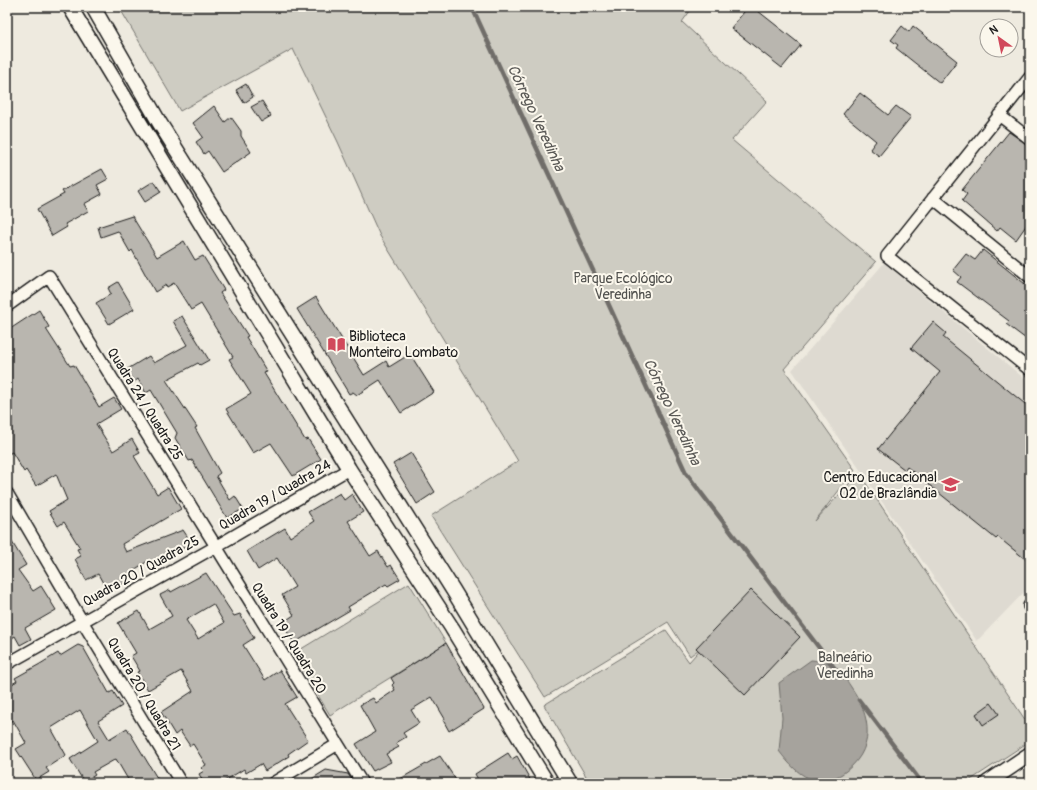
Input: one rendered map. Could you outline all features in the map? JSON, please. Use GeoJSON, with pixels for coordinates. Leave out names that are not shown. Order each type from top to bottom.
{"type":"FeatureCollection","features":[{"type":"Feature","properties":{"kind":"street"},"geometry":{"type":"LineString","coordinates":[[70,7],[349,469],[452,628],[547,783]]}},
{"type":"Feature","properties":{"kind":"street"},"geometry":{"type":"LineString","coordinates":[[93,7],[160,122],[453,590],[570,783]]}},
{"type":"Feature","properties":{"kind":"street"},"geometry":{"type":"LineString","coordinates":[[1030,77],[887,256],[1030,370]]}},
{"type":"Feature","properties":{"kind":"street"},"geometry":{"type":"LineString","coordinates":[[999,115],[1030,139]]}},
{"type":"Feature","properties":{"kind":"street"},"geometry":{"type":"LineString","coordinates":[[144,131],[160,122]]}},
{"type":"Feature","properties":{"kind":"street"},"geometry":{"type":"LineString","coordinates":[[933,198],[1030,277]]}},
{"type":"Feature","properties":{"kind":"street","name":"Quadra 24 / Quadra 25"},"geometry":{"type":"LineString","coordinates":[[7,306],[49,276],[215,547]]}},
{"type":"Feature","properties":{"kind":"street","name":"Quadra 19 / Quadra 24"},"geometry":{"type":"LineString","coordinates":[[215,547],[349,469]]}},
{"type":"Feature","properties":{"kind":"street","name":"Quadra 20 / Quadra 21"},"geometry":{"type":"LineString","coordinates":[[7,493],[82,621],[181,783]]}},
{"type":"Feature","properties":{"kind":"street","name":"Quadra 20 / Quadra 25"},"geometry":{"type":"LineString","coordinates":[[7,664],[215,547]]}},
{"type":"Feature","properties":{"kind":"street","name":"Quadra 19 / Quadra 20"},"geometry":{"type":"LineString","coordinates":[[215,547],[362,783]]}},
{"type":"Feature","properties":{"kind":"street"},"geometry":{"type":"LineString","coordinates":[[434,601],[449,602],[453,597],[453,590]]}},
{"type":"Feature","properties":{"kind":"street"},"geometry":{"type":"LineString","coordinates":[[452,628],[458,618],[469,617]]}},
{"type":"Feature","properties":{"kind":"street"},"geometry":{"type":"LineString","coordinates":[[273,783],[338,744]]}},
{"type":"Feature","properties":{"kind":"street"},"geometry":{"type":"LineString","coordinates":[[987,783],[1030,754]]}},
{"type":"Feature","properties":{"kind":"shaded area","name":"Centro Educacional 02 de Brazlândia"},"geometry":{"type":"Polygon","coordinates":[[[884,263],[1030,383],[1030,586],[977,641],[792,370],[884,263]]]}},
{"type":"Feature","properties":{"kind":"shaded area"},"geometry":{"type":"Polygon","coordinates":[[[811,660],[826,662],[839,670],[858,698],[866,722],[867,733],[861,755],[853,765],[842,774],[826,781],[816,781],[799,773],[779,751],[782,718],[779,683],[811,660]]]}},
{"type":"Feature","properties":{"kind":"green space","name":"Parque Ecológico Veredinha"},"geometry":{"type":"Polygon","coordinates":[[[119,7],[693,7],[682,22],[767,101],[732,140],[876,262],[784,369],[855,470],[815,521],[859,473],[1030,727],[1030,741],[966,783],[590,783],[544,705],[666,630],[689,662],[703,646],[690,656],[668,622],[545,697],[431,516],[518,461],[380,236],[338,142],[293,49],[180,111],[119,7]]]}},
{"type":"Feature","properties":{"kind":"green space"},"geometry":{"type":"Polygon","coordinates":[[[409,583],[446,643],[330,715],[293,654],[409,583]]]}},
{"type":"Feature","properties":{"kind":"building"},"geometry":{"type":"Polygon","coordinates":[[[748,7],[753,7],[801,45],[782,68],[731,28],[748,7]]]}},
{"type":"Feature","properties":{"kind":"building"},"geometry":{"type":"Polygon","coordinates":[[[902,26],[909,32],[913,26],[957,61],[940,83],[896,48],[898,45],[891,40],[902,26]]]}},
{"type":"Feature","properties":{"kind":"building"},"geometry":{"type":"Polygon","coordinates":[[[246,84],[253,97],[244,103],[236,90],[246,84]]]}},
{"type":"Feature","properties":{"kind":"building"},"geometry":{"type":"Polygon","coordinates":[[[860,93],[888,115],[896,106],[911,117],[879,156],[870,149],[876,141],[843,114],[860,93]]]}},
{"type":"Feature","properties":{"kind":"building"},"geometry":{"type":"Polygon","coordinates":[[[262,101],[271,116],[261,122],[251,107],[262,101]]]}},
{"type":"Feature","properties":{"kind":"building"},"geometry":{"type":"Polygon","coordinates":[[[214,106],[225,122],[231,117],[241,131],[241,136],[251,152],[222,172],[208,151],[204,154],[196,142],[203,137],[193,123],[214,106]]]}},
{"type":"Feature","properties":{"kind":"building"},"geometry":{"type":"Polygon","coordinates":[[[1009,132],[1030,146],[1030,220],[1016,240],[1000,227],[997,231],[962,201],[967,194],[962,190],[1009,132]]]}},
{"type":"Feature","properties":{"kind":"building"},"geometry":{"type":"Polygon","coordinates":[[[102,169],[108,179],[97,185],[102,194],[84,204],[88,211],[65,224],[67,227],[52,236],[37,209],[64,194],[62,191],[102,169]]]}},
{"type":"Feature","properties":{"kind":"building"},"geometry":{"type":"Polygon","coordinates":[[[154,181],[161,192],[145,202],[138,191],[154,181]]]}},
{"type":"Feature","properties":{"kind":"building"},"geometry":{"type":"Polygon","coordinates":[[[132,216],[157,257],[184,241],[195,260],[203,256],[224,290],[220,293],[248,336],[246,337],[267,372],[264,373],[305,440],[308,439],[321,459],[293,476],[271,443],[253,453],[226,409],[251,394],[229,359],[233,357],[201,304],[191,310],[174,283],[167,287],[166,285],[155,292],[132,250],[130,252],[118,231],[101,237],[98,227],[132,216]]]}},
{"type":"Feature","properties":{"kind":"building"},"geometry":{"type":"Polygon","coordinates":[[[983,250],[1030,288],[1030,342],[1006,324],[1009,321],[957,282],[961,277],[953,270],[966,254],[975,260],[983,250]]]}},
{"type":"Feature","properties":{"kind":"building"},"geometry":{"type":"Polygon","coordinates":[[[118,282],[134,309],[109,324],[96,303],[111,294],[108,288],[118,282]]]}},
{"type":"Feature","properties":{"kind":"building"},"geometry":{"type":"Polygon","coordinates":[[[316,297],[364,375],[386,361],[389,367],[410,354],[434,392],[401,413],[380,380],[357,395],[353,392],[349,394],[297,309],[316,297]]]}},
{"type":"Feature","properties":{"kind":"building"},"geometry":{"type":"Polygon","coordinates":[[[39,310],[49,327],[46,329],[70,366],[74,365],[99,407],[114,398],[121,409],[96,424],[113,451],[132,439],[140,453],[134,456],[157,494],[168,487],[181,509],[122,544],[126,552],[183,530],[189,539],[186,541],[188,545],[166,559],[164,556],[150,564],[148,561],[126,575],[129,581],[108,592],[98,574],[86,580],[75,559],[81,556],[77,549],[80,548],[64,522],[58,526],[49,511],[67,500],[56,474],[36,486],[26,470],[24,472],[12,452],[7,455],[7,331],[39,310]]]}},
{"type":"Feature","properties":{"kind":"building"},"geometry":{"type":"Polygon","coordinates":[[[182,316],[209,360],[200,365],[198,363],[166,380],[197,427],[195,428],[220,473],[216,476],[230,500],[235,496],[243,509],[227,518],[192,460],[189,461],[175,438],[177,433],[151,390],[146,393],[138,379],[134,382],[126,370],[149,356],[154,363],[187,345],[173,321],[182,316]]]}},
{"type":"Feature","properties":{"kind":"building"},"geometry":{"type":"Polygon","coordinates":[[[933,322],[946,333],[943,337],[1030,408],[1030,563],[998,537],[996,539],[907,467],[905,470],[878,449],[940,372],[911,348],[933,322]]]}},
{"type":"Feature","properties":{"kind":"building"},"geometry":{"type":"Polygon","coordinates":[[[411,453],[435,492],[417,504],[393,464],[411,453]]]}},
{"type":"Feature","properties":{"kind":"building"},"geometry":{"type":"Polygon","coordinates":[[[340,493],[344,500],[352,494],[363,512],[348,521],[370,556],[378,551],[388,567],[391,565],[400,579],[388,586],[386,584],[348,607],[350,610],[294,643],[282,623],[294,615],[282,595],[295,587],[277,558],[258,570],[247,551],[285,528],[290,537],[314,521],[308,512],[340,493]]]}},
{"type":"Feature","properties":{"kind":"building"},"geometry":{"type":"Polygon","coordinates":[[[7,534],[26,565],[18,570],[33,591],[41,586],[56,610],[25,628],[31,639],[20,645],[15,636],[7,641],[7,534]]]}},
{"type":"Feature","properties":{"kind":"building"},"geometry":{"type":"Polygon","coordinates":[[[206,573],[234,616],[240,614],[254,638],[243,645],[265,680],[280,670],[297,697],[285,704],[308,740],[288,754],[289,756],[265,771],[261,764],[246,773],[244,769],[221,783],[204,783],[199,774],[204,771],[201,768],[206,765],[193,744],[190,746],[180,731],[175,735],[161,712],[193,691],[181,671],[148,690],[137,672],[140,671],[131,656],[136,653],[118,623],[139,611],[149,629],[172,616],[160,595],[170,590],[171,592],[206,573]],[[213,604],[186,620],[198,639],[224,623],[213,604]]]}},
{"type":"Feature","properties":{"kind":"building"},"geometry":{"type":"Polygon","coordinates":[[[751,590],[800,637],[745,695],[696,648],[751,590]]]}},
{"type":"Feature","properties":{"kind":"building"},"geometry":{"type":"Polygon","coordinates":[[[446,643],[484,709],[449,731],[443,720],[445,719],[432,697],[411,710],[419,723],[403,733],[406,737],[396,743],[399,747],[386,754],[391,762],[373,771],[356,744],[375,732],[360,705],[373,698],[376,703],[395,690],[392,685],[394,683],[391,678],[446,643]]]}},
{"type":"Feature","properties":{"kind":"building"},"geometry":{"type":"Polygon","coordinates":[[[78,645],[83,647],[109,693],[113,691],[122,706],[98,721],[109,739],[127,728],[160,783],[130,783],[116,759],[93,772],[95,775],[84,782],[70,759],[98,741],[80,710],[51,728],[66,755],[46,768],[49,772],[36,780],[16,749],[26,743],[13,720],[7,724],[7,687],[17,681],[15,678],[58,653],[60,656],[78,645]]]}},
{"type":"Feature","properties":{"kind":"building"},"geometry":{"type":"Polygon","coordinates":[[[991,703],[999,714],[983,725],[976,714],[991,703]]]}},
{"type":"Feature","properties":{"kind":"building"},"geometry":{"type":"Polygon","coordinates":[[[508,753],[512,759],[517,756],[532,783],[480,783],[475,774],[508,753]]]}},
{"type":"Feature","properties":{"kind":"building"},"geometry":{"type":"Polygon","coordinates":[[[440,756],[458,783],[393,783],[440,756]]]}},
{"type":"Feature","properties":{"kind":"building"},"geometry":{"type":"Polygon","coordinates":[[[326,770],[348,774],[354,783],[305,783],[326,770]]]}},
{"type":"Feature","properties":{"kind":"waterway","name":"Córrego Veredinha"},"geometry":{"type":"LineString","coordinates":[[472,7],[686,473],[836,670]]}},
{"type":"Feature","properties":{"kind":"waterway","name":"Córrego Veredinha"},"geometry":{"type":"LineString","coordinates":[[859,700],[922,783]]}},
{"type":"Feature","properties":{"kind":"place","name":"Biblioteca Monteiro Lombato"},"geometry":{"type":"Point","coordinates":[336,344]}},
{"type":"Feature","properties":{"kind":"place","name":"Centro Educacional 02 de Brazlândia"},"geometry":{"type":"Point","coordinates":[950,485]}},
{"type":"Feature","properties":{"kind":"park label","name":"Balneário Veredinha"},"geometry":{"type":"Point","coordinates":[845,666]}}]}
